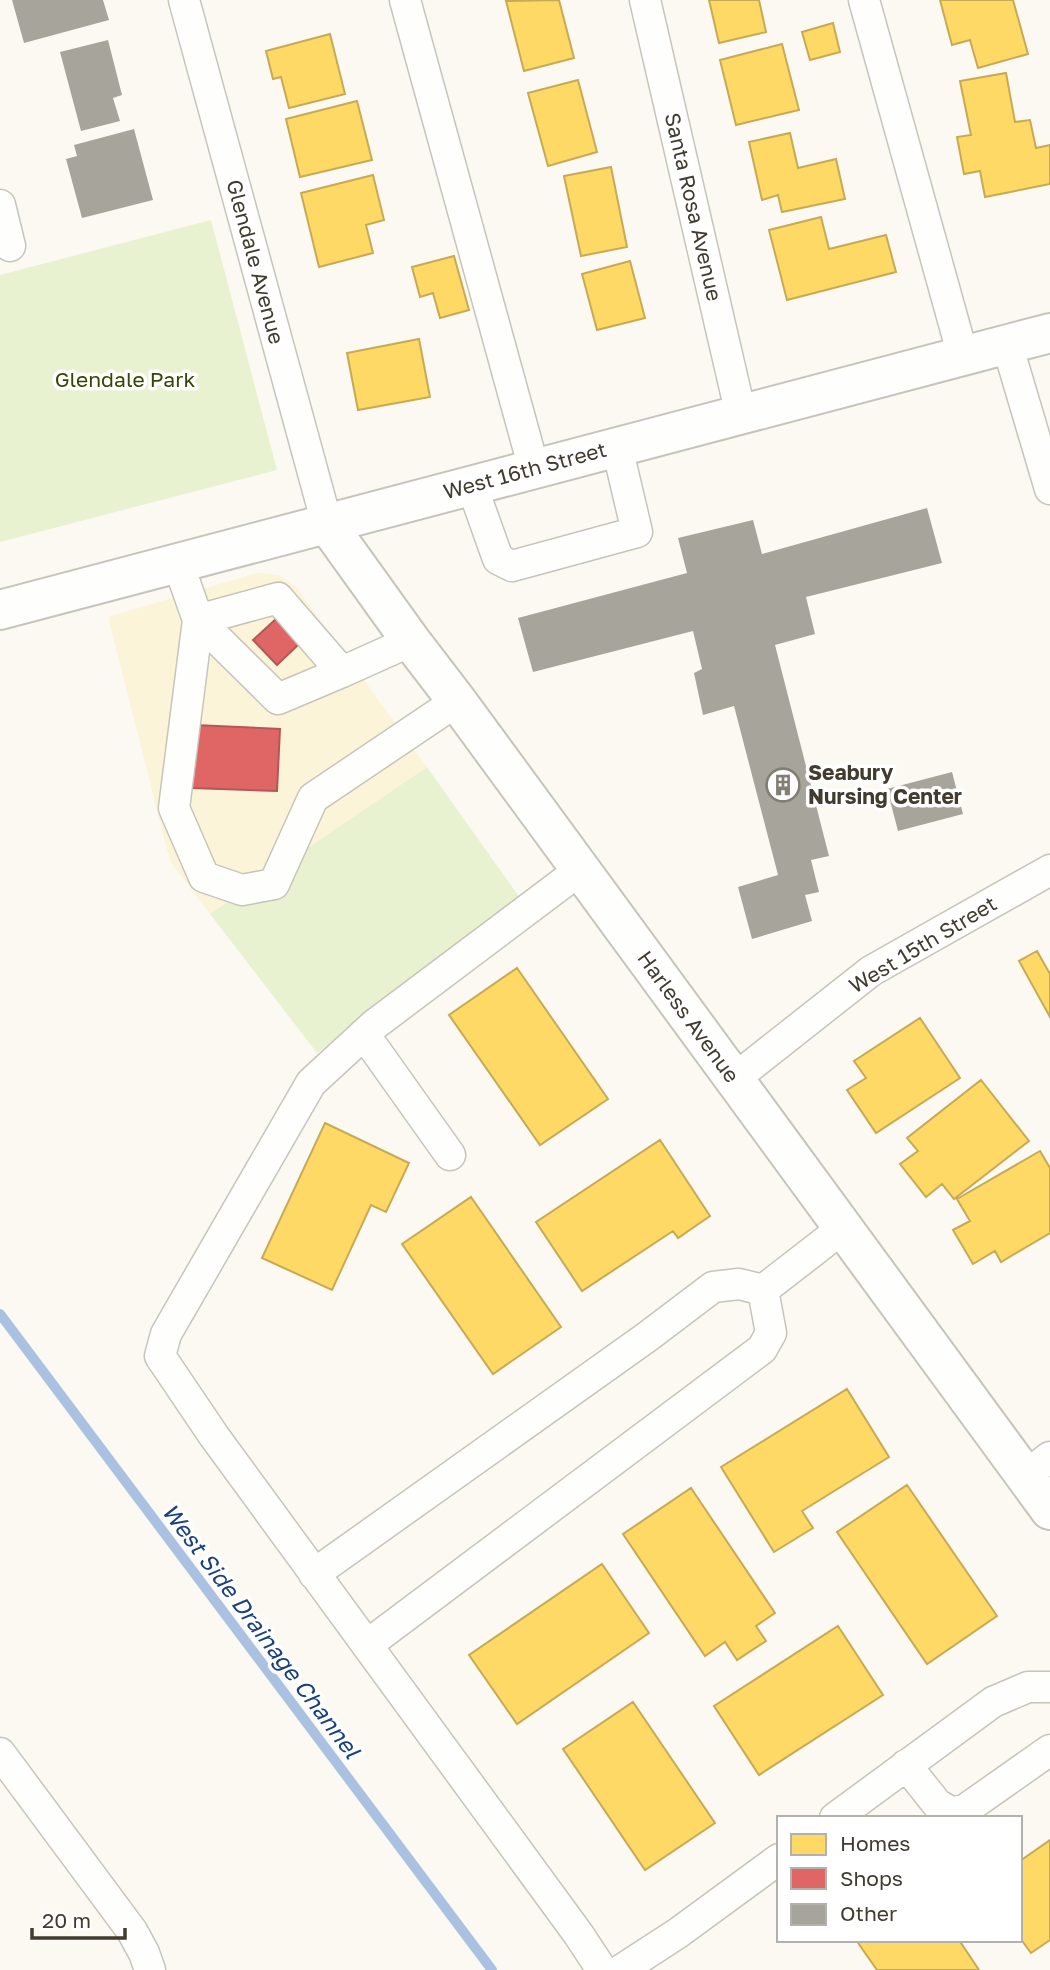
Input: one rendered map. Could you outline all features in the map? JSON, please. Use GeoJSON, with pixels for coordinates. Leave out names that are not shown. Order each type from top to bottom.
{"type":"FeatureCollection","features":[{"type":"Feature","properties":{"kind":"main road","name":"West 16th Street"},"geometry":{"type":"LineString","coordinates":[[0,610],[1050,333]]}},
{"type":"Feature","properties":{"kind":"main road","name":"Harless Avenue"},"geometry":{"type":"LineString","coordinates":[[327,524],[843,1228],[1038,1467],[1050,1510]]}},
{"type":"Feature","properties":{"kind":"street","name":"Glendale Avenue"},"geometry":{"type":"LineString","coordinates":[[184,0],[327,524]]}},
{"type":"Feature","properties":{"kind":"street"},"geometry":{"type":"LineString","coordinates":[[405,0],[534,469]]}},
{"type":"Feature","properties":{"kind":"street","name":"Santa Rosa Avenue"},"geometry":{"type":"LineString","coordinates":[[645,0],[741,415]]}},
{"type":"Feature","properties":{"kind":"street"},"geometry":{"type":"LineString","coordinates":[[863,0],[963,356]]}},
{"type":"Feature","properties":{"kind":"street"},"geometry":{"type":"LineString","coordinates":[[0,205],[10,246]]}},
{"type":"Feature","properties":{"kind":"street"},"geometry":{"type":"LineString","coordinates":[[1007,344],[1050,489]]}},
{"type":"Feature","properties":{"kind":"street"},"geometry":{"type":"LineString","coordinates":[[472,486],[498,559],[512,566],[637,532],[617,447]]}},
{"type":"Feature","properties":{"kind":"street"},"geometry":{"type":"LineString","coordinates":[[178,563],[198,620],[278,699],[411,641]]}},
{"type":"Feature","properties":{"kind":"street"},"geometry":{"type":"LineString","coordinates":[[198,620],[278,598],[342,672]]}},
{"type":"Feature","properties":{"kind":"street"},"geometry":{"type":"LineString","coordinates":[[198,620],[174,808],[204,877],[242,890],[274,884],[313,798],[457,701]]}},
{"type":"Feature","properties":{"kind":"street"},"geometry":{"type":"LineString","coordinates":[[580,870],[364,1034],[311,1083],[166,1334],[160,1356],[214,1436],[603,1970]]}},
{"type":"Feature","properties":{"kind":"street","name":"West 15th Street"},"geometry":{"type":"LineString","coordinates":[[734,1079],[871,971],[1050,870]]}},
{"type":"Feature","properties":{"kind":"street"},"geometry":{"type":"LineString","coordinates":[[364,1034],[450,1155]]}},
{"type":"Feature","properties":{"kind":"street"},"geometry":{"type":"LineString","coordinates":[[763,1290],[843,1228]]}},
{"type":"Feature","properties":{"kind":"street"},"geometry":{"type":"LineString","coordinates":[[314,1574],[713,1287],[739,1284],[763,1290]]}},
{"type":"Feature","properties":{"kind":"street"},"geometry":{"type":"LineString","coordinates":[[367,1645],[762,1349],[771,1333],[763,1290]]}},
{"type":"Feature","properties":{"kind":"street"},"geometry":{"type":"LineString","coordinates":[[838,1816],[993,1702],[1028,1688],[1050,1687]]}},
{"type":"Feature","properties":{"kind":"street"},"geometry":{"type":"LineString","coordinates":[[906,1765],[937,1804],[952,1813],[966,1809],[1050,1750]]}},
{"type":"Feature","properties":{"kind":"street"},"geometry":{"type":"LineString","coordinates":[[0,1753],[132,1931],[150,1970]]}},
{"type":"Feature","properties":{"kind":"street"},"geometry":{"type":"LineString","coordinates":[[621,1970],[678,1933],[777,1860]]}},
{"type":"Feature","properties":{"kind":"shaded area"},"geometry":{"type":"Polygon","coordinates":[[[257,573],[279,575],[297,588],[427,767],[210,914],[170,861],[108,617],[257,573]]]}},
{"type":"Feature","properties":{"kind":"green space","name":"Glendale Park"},"geometry":{"type":"Polygon","coordinates":[[[211,220],[277,470],[0,542],[0,275],[211,220]]]}},
{"type":"Feature","properties":{"kind":"green space"},"geometry":{"type":"Polygon","coordinates":[[[427,767],[520,898],[317,1053],[210,914],[427,767]]]}},
{"type":"Feature","properties":{"kind":"building: Homes"},"geometry":{"type":"Polygon","coordinates":[[[559,0],[574,58],[524,71],[506,1],[559,0]]]}},
{"type":"Feature","properties":{"kind":"building: Homes"},"geometry":{"type":"Polygon","coordinates":[[[709,0],[759,0],[766,32],[719,43],[709,0]]]}},
{"type":"Feature","properties":{"kind":"building: Homes"},"geometry":{"type":"Polygon","coordinates":[[[940,0],[1013,0],[1028,54],[978,68],[970,40],[952,45],[940,0]]]}},
{"type":"Feature","properties":{"kind":"building: Homes"},"geometry":{"type":"Polygon","coordinates":[[[833,23],[840,52],[810,60],[802,32],[833,23]]]}},
{"type":"Feature","properties":{"kind":"building: Homes"},"geometry":{"type":"Polygon","coordinates":[[[330,34],[345,94],[289,108],[281,77],[273,79],[266,51],[330,34]]]}},
{"type":"Feature","properties":{"kind":"building: Homes"},"geometry":{"type":"Polygon","coordinates":[[[782,44],[799,110],[736,125],[720,60],[782,44]]]}},
{"type":"Feature","properties":{"kind":"building: Homes"},"geometry":{"type":"Polygon","coordinates":[[[1006,73],[1015,122],[1030,120],[1036,148],[1050,145],[1050,184],[985,197],[980,171],[964,174],[957,137],[971,135],[960,81],[1006,73]]]}},
{"type":"Feature","properties":{"kind":"building: Homes"},"geometry":{"type":"Polygon","coordinates":[[[578,80],[597,152],[548,166],[528,93],[578,80]]]}},
{"type":"Feature","properties":{"kind":"building: Homes"},"geometry":{"type":"Polygon","coordinates":[[[357,101],[372,160],[300,177],[286,119],[357,101]]]}},
{"type":"Feature","properties":{"kind":"building: Homes"},"geometry":{"type":"Polygon","coordinates":[[[790,133],[798,168],[836,159],[845,199],[782,212],[778,195],[762,200],[749,142],[790,133]]]}},
{"type":"Feature","properties":{"kind":"building: Homes"},"geometry":{"type":"Polygon","coordinates":[[[611,167],[627,247],[581,256],[564,176],[611,167]]]}},
{"type":"Feature","properties":{"kind":"building: Homes"},"geometry":{"type":"Polygon","coordinates":[[[373,175],[384,220],[366,225],[373,253],[319,267],[301,193],[373,175]]]}},
{"type":"Feature","properties":{"kind":"building: Homes"},"geometry":{"type":"Polygon","coordinates":[[[821,217],[829,249],[886,235],[896,272],[787,300],[769,230],[821,217]]]}},
{"type":"Feature","properties":{"kind":"building: Homes"},"geometry":{"type":"Polygon","coordinates":[[[454,256],[469,310],[440,318],[433,293],[420,297],[412,267],[454,256]]]}},
{"type":"Feature","properties":{"kind":"building: Homes"},"geometry":{"type":"Polygon","coordinates":[[[630,261],[645,318],[597,330],[582,274],[630,261]]]}},
{"type":"Feature","properties":{"kind":"building: Homes"},"geometry":{"type":"Polygon","coordinates":[[[419,339],[430,397],[358,410],[347,353],[419,339]]]}},
{"type":"Feature","properties":{"kind":"building: Homes"},"geometry":{"type":"Polygon","coordinates":[[[1037,951],[1050,974],[1050,1017],[1019,961],[1037,951]]]}},
{"type":"Feature","properties":{"kind":"building: Homes"},"geometry":{"type":"Polygon","coordinates":[[[517,968],[608,1099],[540,1145],[449,1015],[517,968]]]}},
{"type":"Feature","properties":{"kind":"building: Homes"},"geometry":{"type":"Polygon","coordinates":[[[920,1018],[960,1078],[876,1133],[847,1090],[866,1078],[854,1061],[920,1018]]]}},
{"type":"Feature","properties":{"kind":"building: Homes"},"geometry":{"type":"Polygon","coordinates":[[[981,1080],[1029,1141],[954,1199],[942,1184],[926,1197],[900,1164],[918,1151],[907,1138],[981,1080]]]}},
{"type":"Feature","properties":{"kind":"building: Homes"},"geometry":{"type":"Polygon","coordinates":[[[325,1123],[409,1163],[386,1212],[371,1205],[332,1290],[262,1258],[325,1123]]]}},
{"type":"Feature","properties":{"kind":"building: Homes"},"geometry":{"type":"Polygon","coordinates":[[[660,1140],[710,1216],[678,1238],[673,1231],[582,1291],[536,1222],[660,1140]]]}},
{"type":"Feature","properties":{"kind":"building: Homes"},"geometry":{"type":"Polygon","coordinates":[[[1040,1151],[1050,1168],[1050,1233],[1001,1262],[995,1251],[973,1264],[953,1230],[970,1221],[957,1199],[1040,1151]]]}},
{"type":"Feature","properties":{"kind":"building: Homes"},"geometry":{"type":"Polygon","coordinates":[[[471,1197],[561,1327],[493,1374],[402,1244],[471,1197]]]}},
{"type":"Feature","properties":{"kind":"building: Homes"},"geometry":{"type":"Polygon","coordinates":[[[847,1389],[889,1457],[802,1511],[813,1528],[774,1552],[721,1467],[847,1389]]]}},
{"type":"Feature","properties":{"kind":"building: Homes"},"geometry":{"type":"Polygon","coordinates":[[[907,1485],[997,1616],[927,1664],[837,1532],[907,1485]]]}},
{"type":"Feature","properties":{"kind":"building: Homes"},"geometry":{"type":"Polygon","coordinates":[[[691,1488],[775,1613],[756,1626],[766,1641],[737,1660],[725,1642],[705,1656],[623,1534],[691,1488]]]}},
{"type":"Feature","properties":{"kind":"building: Homes"},"geometry":{"type":"Polygon","coordinates":[[[602,1564],[649,1633],[517,1724],[469,1655],[602,1564]]]}},
{"type":"Feature","properties":{"kind":"building: Homes"},"geometry":{"type":"Polygon","coordinates":[[[838,1626],[883,1695],[759,1775],[714,1706],[838,1626]]]}},
{"type":"Feature","properties":{"kind":"building: Homes"},"geometry":{"type":"Polygon","coordinates":[[[633,1702],[715,1823],[645,1870],[563,1749],[633,1702]]]}},
{"type":"Feature","properties":{"kind":"building: Homes"},"geometry":{"type":"Polygon","coordinates":[[[1050,1840],[1050,1940],[1031,1953],[1022,1941],[1022,1860],[1050,1840]]]}},
{"type":"Feature","properties":{"kind":"building: Homes"},"geometry":{"type":"Polygon","coordinates":[[[857,1942],[960,1942],[979,1970],[877,1970],[857,1942]]]}},
{"type":"Feature","properties":{"kind":"building: Shops"},"geometry":{"type":"Polygon","coordinates":[[[276,619],[300,643],[277,665],[253,640],[276,619]]]}},
{"type":"Feature","properties":{"kind":"building: Shops"},"geometry":{"type":"Polygon","coordinates":[[[195,725],[280,729],[277,791],[192,788],[195,725]]]}},
{"type":"Feature","properties":{"kind":"building: Other"},"geometry":{"type":"Polygon","coordinates":[[[12,0],[103,0],[109,20],[24,43],[12,0]]]}},
{"type":"Feature","properties":{"kind":"building: Other"},"geometry":{"type":"Polygon","coordinates":[[[108,40],[122,95],[113,98],[120,121],[81,131],[60,52],[108,40]]]}},
{"type":"Feature","properties":{"kind":"building: Other"},"geometry":{"type":"Polygon","coordinates":[[[134,129],[153,200],[82,218],[66,159],[77,156],[74,145],[134,129]]]}},
{"type":"Feature","properties":{"kind":"building: Other","name":"Seabury Nursing Center"},"geometry":{"type":"Polygon","coordinates":[[[927,508],[942,563],[806,597],[815,634],[775,645],[829,856],[811,860],[819,892],[805,895],[812,921],[752,939],[738,887],[778,875],[734,706],[703,715],[694,673],[702,669],[693,631],[533,672],[518,618],[687,573],[678,538],[753,520],[762,554],[927,508]]]}},
{"type":"Feature","properties":{"kind":"building: Other"},"geometry":{"type":"Polygon","coordinates":[[[952,772],[963,814],[898,831],[887,789],[952,772]]]}},
{"type":"Feature","properties":{"kind":"waterway","name":"West Side Drainage Channel"},"geometry":{"type":"LineString","coordinates":[[0,1314],[492,1970]]}},
{"type":"Feature","properties":{"kind":"place","name":"Seabury Nursing Center"},"geometry":{"type":"Point","coordinates":[783,785]}}]}
